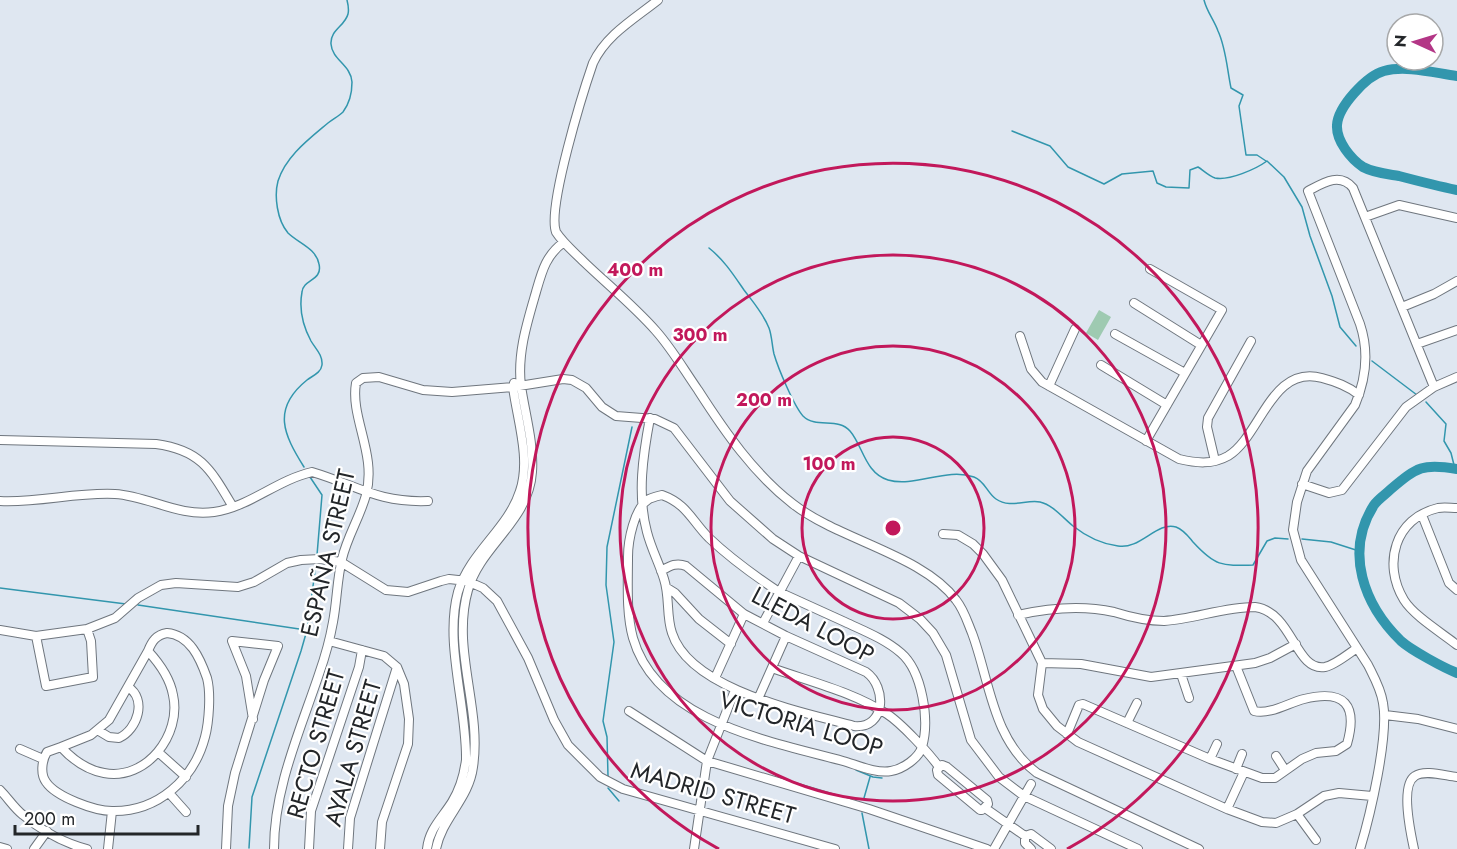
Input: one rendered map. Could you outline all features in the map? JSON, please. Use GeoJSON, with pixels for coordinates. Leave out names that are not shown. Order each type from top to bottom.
{"type":"FeatureCollection","features":[{"type":"Feature","properties":{"kind":"street"},"geometry":{"type":"LineString","coordinates":[[658,0],[609,38],[597,54],[556,199],[554,227],[564,242],[656,331],[740,450],[779,493],[820,522],[921,570],[939,581],[956,599],[964,612],[982,659],[1000,726],[1026,765],[1037,773],[1199,849]]}},
{"type":"Feature","properties":{"kind":"street"},"geometry":{"type":"LineString","coordinates":[[1360,849],[1379,766],[1384,716],[1383,701],[1376,680],[1298,553],[1293,530],[1297,502],[1307,471],[1355,405],[1359,395],[1364,381],[1364,337],[1308,190],[1330,180],[1344,181],[1353,188],[1434,387]]}},
{"type":"Feature","properties":{"kind":"street"},"geometry":{"type":"LineString","coordinates":[[1365,217],[1399,205],[1457,218]]}},
{"type":"Feature","properties":{"kind":"street"},"geometry":{"type":"LineString","coordinates":[[436,849],[443,827],[469,785],[473,769],[474,737],[462,629],[466,582],[474,557],[503,521],[520,491],[524,467],[517,386],[523,339],[542,270],[553,250],[564,242]]}},
{"type":"Feature","properties":{"kind":"street"},"geometry":{"type":"LineString","coordinates":[[1146,441],[1222,310],[1150,269]]}},
{"type":"Feature","properties":{"kind":"street"},"geometry":{"type":"LineString","coordinates":[[1402,307],[1457,281]]}},
{"type":"Feature","properties":{"kind":"street"},"geometry":{"type":"LineString","coordinates":[[1134,303],[1201,345]]}},
{"type":"Feature","properties":{"kind":"street"},"geometry":{"type":"LineString","coordinates":[[1049,386],[1075,329]]}},
{"type":"Feature","properties":{"kind":"street"},"geometry":{"type":"LineString","coordinates":[[1417,344],[1457,330]]}},
{"type":"Feature","properties":{"kind":"street"},"geometry":{"type":"LineString","coordinates":[[1115,334],[1185,373]]}},
{"type":"Feature","properties":{"kind":"street"},"geometry":{"type":"LineString","coordinates":[[1020,336],[1035,376],[1179,459],[1199,464],[1229,455],[1242,443],[1278,390],[1288,383],[1314,376],[1340,383],[1359,395]]}},
{"type":"Feature","properties":{"kind":"street"},"geometry":{"type":"LineString","coordinates":[[1215,461],[1207,427],[1208,418],[1251,341]]}},
{"type":"Feature","properties":{"kind":"street"},"geometry":{"type":"LineString","coordinates":[[1101,365],[1167,405]]}},
{"type":"Feature","properties":{"kind":"street"},"geometry":{"type":"LineString","coordinates":[[1302,484],[1329,493],[1342,490],[1406,406],[1434,387],[1457,376]]}},
{"type":"Feature","properties":{"kind":"street","name":"ESPAÑA STREET"},"geometry":{"type":"LineString","coordinates":[[274,849],[275,816],[284,777],[320,674],[333,621],[344,549],[354,530],[366,493],[369,469],[354,394],[356,383],[363,378],[379,377],[438,392],[517,386]]}},
{"type":"Feature","properties":{"kind":"street"},"geometry":{"type":"LineString","coordinates":[[517,386],[555,379],[572,380],[586,388],[611,414],[627,418],[650,418],[674,428],[742,512],[773,539],[800,556],[899,603],[920,619],[933,633],[946,655],[971,740],[999,777],[1024,796],[1138,849]]}},
{"type":"Feature","properties":{"kind":"street"},"geometry":{"type":"LineString","coordinates":[[650,418],[644,459],[642,506],[646,531],[667,588],[668,615],[672,635],[682,652],[715,678],[735,690],[758,699],[854,726],[872,723],[879,711]]}},
{"type":"Feature","properties":{"kind":"street"},"geometry":{"type":"LineString","coordinates":[[0,440],[156,444],[176,447],[191,453],[212,472],[233,507]]}},
{"type":"Feature","properties":{"kind":"street"},"geometry":{"type":"LineString","coordinates":[[0,501],[24,502],[98,493],[137,497],[187,512],[214,512],[233,507],[273,486],[308,473],[366,493],[401,501],[428,501]]}},
{"type":"Feature","properties":{"kind":"street"},"geometry":{"type":"LineString","coordinates":[[642,506],[649,500],[662,495],[680,502],[719,547],[779,592],[871,634],[902,654],[913,667],[922,698],[925,723],[922,748]]}},
{"type":"Feature","properties":{"kind":"street","name":"VICTORIA LOOP"},"geometry":{"type":"LineString","coordinates":[[642,506],[631,530],[628,548],[630,623],[633,638],[646,667],[666,692],[720,725],[884,771],[902,767],[922,748]]}},
{"type":"Feature","properties":{"kind":"street"},"geometry":{"type":"LineString","coordinates":[[1457,508],[1439,508],[1412,522],[1401,532],[1394,560],[1397,586],[1405,602],[1457,645]]}},
{"type":"Feature","properties":{"kind":"street"},"geometry":{"type":"LineString","coordinates":[[1422,515],[1449,583],[1457,590]]}},
{"type":"Feature","properties":{"kind":"street"},"geometry":{"type":"LineString","coordinates":[[943,534],[958,535],[973,544],[1002,580],[1042,663],[1038,695],[1042,709],[1078,742],[1227,809],[1262,822],[1276,823],[1297,814],[1324,796],[1338,793],[1372,796]]}},
{"type":"Feature","properties":{"kind":"street"},"geometry":{"type":"LineString","coordinates":[[763,622],[800,556]]}},
{"type":"Feature","properties":{"kind":"street"},"geometry":{"type":"LineString","coordinates":[[0,630],[36,636],[87,629],[115,618],[138,598],[161,585],[238,587],[254,582],[287,563],[317,559],[341,562],[386,590],[408,592],[441,581],[466,582]]}},
{"type":"Feature","properties":{"kind":"street","name":"LLEDA LOOP"},"geometry":{"type":"LineString","coordinates":[[661,571],[671,565],[686,566],[744,614],[786,636],[870,674],[879,692],[879,711]]}},
{"type":"Feature","properties":{"kind":"street"},"geometry":{"type":"LineString","coordinates":[[427,849],[436,823],[459,790],[466,760],[453,626],[458,592],[466,582]]}},
{"type":"Feature","properties":{"kind":"street","name":"MADRID STREET"},"geometry":{"type":"LineString","coordinates":[[466,582],[483,588],[497,601],[528,658],[563,738],[600,777],[623,789],[835,849]]}},
{"type":"Feature","properties":{"kind":"street"},"geometry":{"type":"LineString","coordinates":[[667,588],[675,593],[699,619],[731,644]]}},
{"type":"Feature","properties":{"kind":"street"},"geometry":{"type":"LineString","coordinates":[[1018,615],[1069,608],[1100,610],[1137,619],[1164,621],[1255,607],[1265,608],[1276,617],[1296,644],[1306,663],[1325,667],[1357,648]]}},
{"type":"Feature","properties":{"kind":"street"},"geometry":{"type":"LineString","coordinates":[[715,678],[744,614]]}},
{"type":"Feature","properties":{"kind":"street"},"geometry":{"type":"LineString","coordinates":[[36,636],[46,686],[93,677],[91,641],[87,629]]}},
{"type":"Feature","properties":{"kind":"street"},"geometry":{"type":"LineString","coordinates":[[177,634],[188,642],[197,653],[207,680],[209,724],[201,751],[194,767],[186,777],[161,798],[140,807],[112,812],[80,804],[47,783],[44,776],[43,759],[47,752],[99,731],[117,709],[128,687],[152,642],[159,635],[177,634]]}},
{"type":"Feature","properties":{"kind":"street"},"geometry":{"type":"LineString","coordinates":[[758,699],[786,636]]}},
{"type":"Feature","properties":{"kind":"street"},"geometry":{"type":"LineString","coordinates":[[226,849],[228,806],[236,773],[253,719],[264,680],[278,646],[232,641],[246,676],[253,719]]}},
{"type":"Feature","properties":{"kind":"street"},"geometry":{"type":"LineString","coordinates":[[328,641],[384,656],[397,668],[404,684],[410,732],[405,757],[382,822],[380,849]]}},
{"type":"Feature","properties":{"kind":"street"},"geometry":{"type":"LineString","coordinates":[[1042,663],[1081,664],[1151,676],[1181,674],[1236,666],[1270,658],[1296,644]]}},
{"type":"Feature","properties":{"kind":"street","name":"RECTO STREET"},"geometry":{"type":"LineString","coordinates":[[309,849],[311,811],[359,667],[362,650]]}},
{"type":"Feature","properties":{"kind":"street"},"geometry":{"type":"LineString","coordinates":[[61,747],[77,761],[106,774],[135,770],[158,752],[170,732],[174,704],[165,673],[148,651]]}},
{"type":"Feature","properties":{"kind":"street"},"geometry":{"type":"LineString","coordinates":[[1067,734],[1079,705],[1083,704],[1210,759],[1262,778],[1275,778],[1305,758],[1316,753],[1336,751],[1347,744],[1352,716],[1343,701],[1334,697],[1305,698],[1268,711],[1254,711],[1236,666]]}},
{"type":"Feature","properties":{"kind":"street","name":"AYALA STREET"},"geometry":{"type":"LineString","coordinates":[[348,849],[350,818],[397,668]]}},
{"type":"Feature","properties":{"kind":"street"},"geometry":{"type":"LineString","coordinates":[[772,668],[847,694],[888,715],[939,767],[946,767],[987,800],[988,804],[985,808],[980,810],[938,775],[939,767]]}},
{"type":"Feature","properties":{"kind":"street"},"geometry":{"type":"LineString","coordinates":[[1181,674],[1189,698]]}},
{"type":"Feature","properties":{"kind":"street"},"geometry":{"type":"LineString","coordinates":[[99,731],[109,737],[119,738],[132,727],[139,706],[135,692],[128,687]]}},
{"type":"Feature","properties":{"kind":"street"},"geometry":{"type":"LineString","coordinates":[[694,849],[707,760],[735,690]]}},
{"type":"Feature","properties":{"kind":"street"},"geometry":{"type":"LineString","coordinates":[[1127,723],[1137,704]]}},
{"type":"Feature","properties":{"kind":"street"},"geometry":{"type":"LineString","coordinates":[[628,711],[707,760],[869,809],[987,849]]}},
{"type":"Feature","properties":{"kind":"street"},"geometry":{"type":"LineString","coordinates":[[1384,716],[1418,719],[1457,729]]}},
{"type":"Feature","properties":{"kind":"street"},"geometry":{"type":"LineString","coordinates":[[1210,759],[1217,744]]}},
{"type":"Feature","properties":{"kind":"street"},"geometry":{"type":"LineString","coordinates":[[20,749],[43,759]]}},
{"type":"Feature","properties":{"kind":"street"},"geometry":{"type":"LineString","coordinates":[[158,752],[186,777]]}},
{"type":"Feature","properties":{"kind":"street"},"geometry":{"type":"LineString","coordinates":[[1227,809],[1240,771],[1242,754]]}},
{"type":"Feature","properties":{"kind":"street"},"geometry":{"type":"LineString","coordinates":[[1276,756],[1285,770]]}},
{"type":"Feature","properties":{"kind":"street"},"geometry":{"type":"LineString","coordinates":[[1414,849],[1408,825],[1410,781],[1414,776],[1424,773],[1457,777]]}},
{"type":"Feature","properties":{"kind":"street"},"geometry":{"type":"LineString","coordinates":[[994,849],[1031,784]]}},
{"type":"Feature","properties":{"kind":"street"},"geometry":{"type":"LineString","coordinates":[[169,793],[186,812]]}},
{"type":"Feature","properties":{"kind":"street"},"geometry":{"type":"LineString","coordinates":[[2,795],[22,814],[47,831],[66,842],[87,849]]}},
{"type":"Feature","properties":{"kind":"street"},"geometry":{"type":"LineString","coordinates":[[985,808],[1025,836]]}},
{"type":"Feature","properties":{"kind":"street"},"geometry":{"type":"LineString","coordinates":[[108,849],[112,812]]}},
{"type":"Feature","properties":{"kind":"street"},"geometry":{"type":"LineString","coordinates":[[1297,814],[1316,840]]}},
{"type":"Feature","properties":{"kind":"street"},"geometry":{"type":"LineString","coordinates":[[33,849],[47,831]]}},
{"type":"Feature","properties":{"kind":"street"},"geometry":{"type":"LineString","coordinates":[[1025,836],[1031,834],[1052,849]]}},
{"type":"Feature","properties":{"kind":"street"},"geometry":{"type":"LineString","coordinates":[[1025,836],[1025,843],[1031,849]]}},
{"type":"Feature","properties":{"kind":"street"},"geometry":{"type":"LineString","coordinates":[[0,847],[7,849]]}},
{"type":"Feature","properties":{"kind":"green space"},"geometry":{"type":"Polygon","coordinates":[[[1099,310],[1111,317],[1098,340],[1086,333],[1099,310]]]}},
{"type":"Feature","properties":{"kind":"waterway"},"geometry":{"type":"LineString","coordinates":[[304,467],[291,444],[284,422],[289,401],[322,365],[320,355],[306,329],[301,304],[303,288],[316,277],[319,264],[311,250],[292,237],[284,228],[277,208],[277,187],[282,172],[292,156],[313,135],[343,112],[351,94],[351,76],[332,50],[331,44],[333,35],[348,14],[347,0]]}},
{"type":"Feature","properties":{"kind":"waterway"},"geometry":{"type":"LineString","coordinates":[[1204,0],[1223,44],[1231,88],[1243,95],[1239,106],[1246,155],[1257,155],[1266,161]]}},
{"type":"Feature","properties":{"kind":"waterway"},"geometry":{"type":"LineString","coordinates":[[1457,76],[1411,69],[1384,71],[1369,79],[1354,93],[1342,110],[1337,125],[1337,131],[1345,149],[1363,167],[1457,190]]}},
{"type":"Feature","properties":{"kind":"waterway"},"geometry":{"type":"LineString","coordinates":[[1012,131],[1050,146],[1068,167],[1104,184],[1122,174],[1153,171],[1157,183],[1166,187],[1189,188],[1190,170],[1198,167],[1215,178],[1227,178],[1242,174],[1267,161],[1284,177],[1302,207],[1340,327],[1356,346]]}},
{"type":"Feature","properties":{"kind":"waterway"},"geometry":{"type":"LineString","coordinates":[[709,248],[728,268],[764,317],[770,331],[779,368],[799,411],[808,420],[839,425],[850,431],[869,465],[880,476],[898,482],[953,474],[974,477],[981,481],[1001,502],[1013,504],[1040,502],[1054,509],[1084,533],[1100,542],[1112,545],[1134,544],[1162,528],[1176,527],[1186,533],[1207,556],[1219,563],[1253,565],[1267,541],[1275,538],[1288,539]]}},
{"type":"Feature","properties":{"kind":"waterway"},"geometry":{"type":"LineString","coordinates":[[1372,361],[1417,395]]}},
{"type":"Feature","properties":{"kind":"waterway"},"geometry":{"type":"LineString","coordinates":[[1426,402],[1446,424],[1444,441],[1451,453],[1455,469]]}},
{"type":"Feature","properties":{"kind":"waterway"},"geometry":{"type":"LineString","coordinates":[[608,776],[607,737],[603,721],[614,642],[606,585],[607,547],[632,427]]}},
{"type":"Feature","properties":{"kind":"waterway"},"geometry":{"type":"LineString","coordinates":[[1457,469],[1436,466],[1414,471],[1374,505],[1365,523],[1360,541],[1362,577],[1368,595],[1388,627],[1412,649],[1457,673]]}},
{"type":"Feature","properties":{"kind":"waterway"},"geometry":{"type":"LineString","coordinates":[[310,477],[322,495],[317,555]]}},
{"type":"Feature","properties":{"kind":"waterway"},"geometry":{"type":"LineString","coordinates":[[1302,539],[1331,542],[1359,551]]}},
{"type":"Feature","properties":{"kind":"waterway"},"geometry":{"type":"LineString","coordinates":[[249,848],[252,797],[307,630],[316,564]]}},
{"type":"Feature","properties":{"kind":"waterway"},"geometry":{"type":"LineString","coordinates":[[0,588],[126,604]]}},
{"type":"Feature","properties":{"kind":"waterway"},"geometry":{"type":"LineString","coordinates":[[138,605],[306,630]]}},
{"type":"Feature","properties":{"kind":"waterway"},"geometry":{"type":"LineString","coordinates":[[856,770],[882,778]]}},
{"type":"Feature","properties":{"kind":"waterway"},"geometry":{"type":"LineString","coordinates":[[864,798],[870,777]]}},
{"type":"Feature","properties":{"kind":"waterway"},"geometry":{"type":"LineString","coordinates":[[608,788],[619,801]]}},
{"type":"Feature","properties":{"kind":"waterway"},"geometry":{"type":"LineString","coordinates":[[862,813],[869,849]]}}]}
